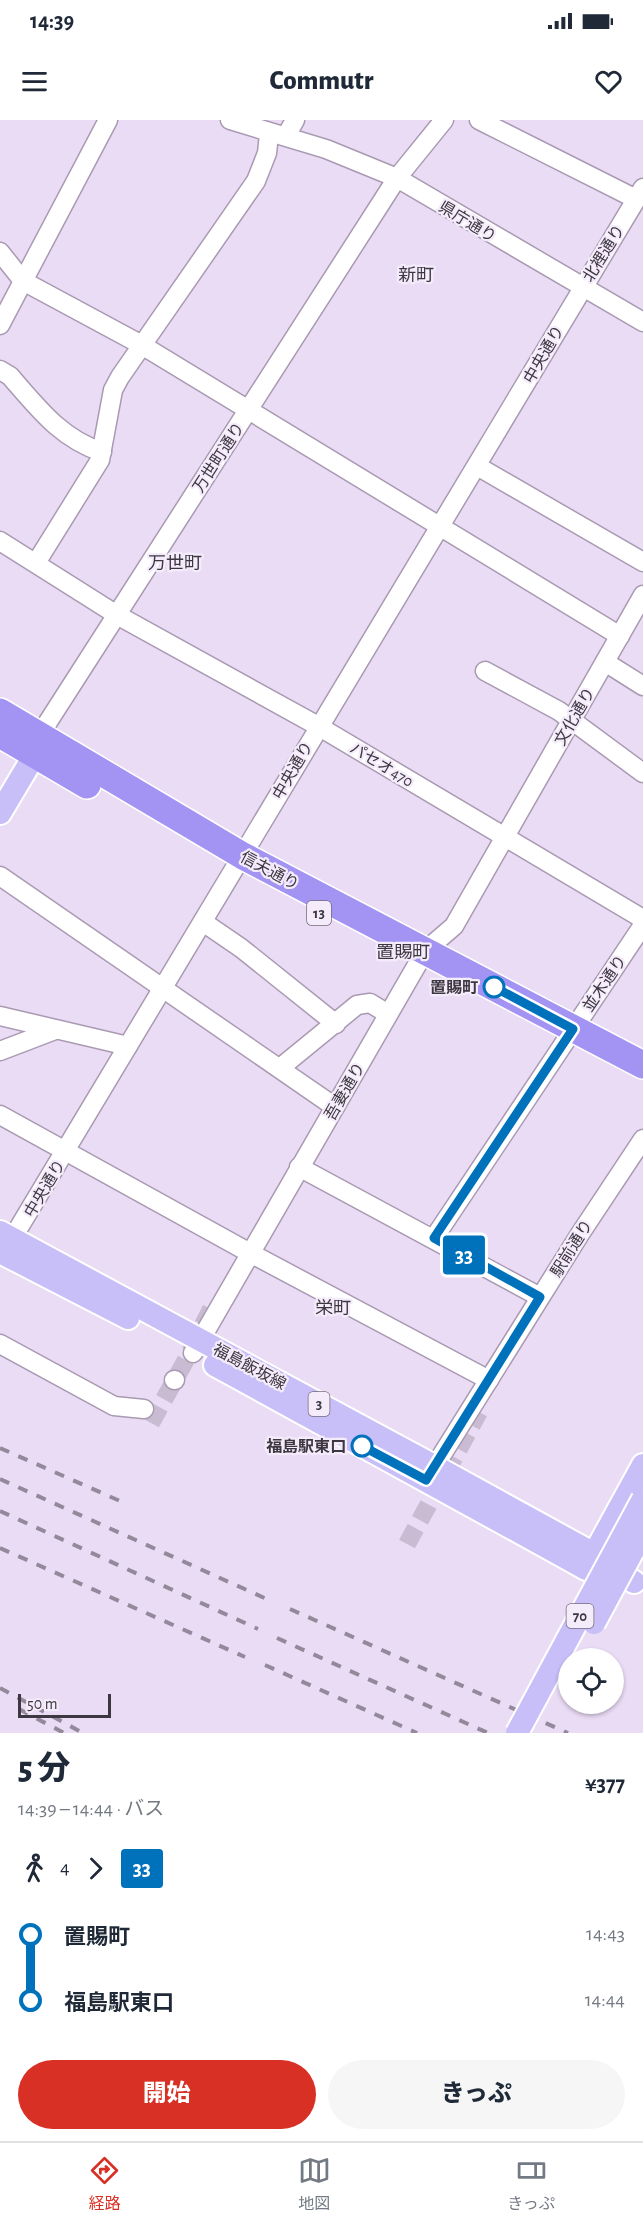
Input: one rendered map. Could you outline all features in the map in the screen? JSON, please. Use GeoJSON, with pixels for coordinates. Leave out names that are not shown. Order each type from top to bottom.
{"type":"FeatureCollection","features":[{"type":"Feature","properties":{"kind":"highway","name":"信夫通り"},"geometry":{"type":"LineString","coordinates":[[0,712],[24,744],[239,863],[569,1035],[643,1065]]}},
{"type":"Feature","properties":{"kind":"highway","name":"信夫通り"},"geometry":{"type":"LineString","coordinates":[[569,1035],[643,1084]]}},
{"type":"Feature","properties":{"kind":"main road"},"geometry":{"type":"LineString","coordinates":[[0,784],[24,744]]}},
{"type":"Feature","properties":{"kind":"main road"},"geometry":{"type":"LineString","coordinates":[[0,813],[24,744]]}},
{"type":"Feature","properties":{"kind":"main road","name":"福島飯坂線"},"geometry":{"type":"LineString","coordinates":[[3,1247],[196,1346],[590,1562],[640,1578]]}},
{"type":"Feature","properties":{"kind":"main road"},"geometry":{"type":"LineString","coordinates":[[590,1562],[643,1465]]}},
{"type":"Feature","properties":{"kind":"main road","name":"70"},"geometry":{"type":"LineString","coordinates":[[517,1733],[643,1498]]}},
{"type":"Feature","properties":{"kind":"main road","name":"70"},"geometry":{"type":"LineString","coordinates":[[580,1648],[643,1532]]}},
{"type":"Feature","properties":{"kind":"main road"},"geometry":{"type":"LineString","coordinates":[[534,1733],[558,1689]]}},
{"type":"Feature","properties":{"kind":"street"},"geometry":{"type":"LineString","coordinates":[[0,325],[108,120]]}},
{"type":"Feature","properties":{"kind":"street","name":"県庁通り"},"geometry":{"type":"LineString","coordinates":[[230,120],[326,149],[397,178],[643,322]]}},
{"type":"Feature","properties":{"kind":"street"},"geometry":{"type":"LineString","coordinates":[[36,563],[100,460],[113,390],[140,344],[256,181],[277,135],[295,120]]}},
{"type":"Feature","properties":{"kind":"street","name":"万世町通り"},"geometry":{"type":"LineString","coordinates":[[24,744],[117,615],[397,178],[444,120]]}},
{"type":"Feature","properties":{"kind":"street"},"geometry":{"type":"LineString","coordinates":[[479,120],[640,194]]}},
{"type":"Feature","properties":{"kind":"street","name":"北裡通り"},"geometry":{"type":"LineString","coordinates":[[582,287],[640,194]]}},
{"type":"Feature","properties":{"kind":"street"},"geometry":{"type":"LineString","coordinates":[[0,252],[23,281],[140,344],[439,528],[620,636]]}},
{"type":"Feature","properties":{"kind":"street","name":"中央通り"},"geometry":{"type":"LineString","coordinates":[[3,1247],[65,1152],[582,287]]}},
{"type":"Feature","properties":{"kind":"street"},"geometry":{"type":"LineString","coordinates":[[0,370],[10,376],[69,438],[83,446],[102,452]]}},
{"type":"Feature","properties":{"kind":"street"},"geometry":{"type":"LineString","coordinates":[[477,466],[643,562]]}},
{"type":"Feature","properties":{"kind":"street","name":"パセオ470"},"geometry":{"type":"LineString","coordinates":[[0,541],[117,615],[318,726],[643,919]]}},
{"type":"Feature","properties":{"kind":"street","name":"文化通り"},"geometry":{"type":"LineString","coordinates":[[506,837],[643,595]]}},
{"type":"Feature","properties":{"kind":"street"},"geometry":{"type":"LineString","coordinates":[[605,662],[643,686]]}},
{"type":"Feature","properties":{"kind":"street"},"geometry":{"type":"LineString","coordinates":[[485,671],[572,720],[643,773]]}},
{"type":"Feature","properties":{"kind":"street","name":"吾妻通り"},"geometry":{"type":"LineString","coordinates":[[196,1346],[421,958],[454,926],[506,837]]}},
{"type":"Feature","properties":{"kind":"street"},"geometry":{"type":"LineString","coordinates":[[0,876],[335,1107]]}},
{"type":"Feature","properties":{"kind":"street"},"geometry":{"type":"LineString","coordinates":[[203,922],[241,948],[336,1024]]}},
{"type":"Feature","properties":{"kind":"street","name":"並木通り"},"geometry":{"type":"LineString","coordinates":[[434,1238],[643,925]]}},
{"type":"Feature","properties":{"kind":"street"},"geometry":{"type":"LineString","coordinates":[[280,1068],[357,1005],[370,1003],[388,1014]]}},
{"type":"Feature","properties":{"kind":"street"},"geometry":{"type":"LineString","coordinates":[[0,1016],[128,1046]]}},
{"type":"Feature","properties":{"kind":"street"},"geometry":{"type":"LineString","coordinates":[[0,1051],[55,1030]]}},
{"type":"Feature","properties":{"kind":"street"},"geometry":{"type":"LineString","coordinates":[[0,1115],[250,1253],[489,1380]]}},
{"type":"Feature","properties":{"kind":"street","name":"駅前通り"},"geometry":{"type":"LineString","coordinates":[[430,1473],[540,1297],[643,1139]]}},
{"type":"Feature","properties":{"kind":"street"},"geometry":{"type":"LineString","coordinates":[[300,1167],[540,1297]]}},
{"type":"Feature","properties":{"kind":"street"},"geometry":{"type":"LineString","coordinates":[[0,1344],[114,1406],[144,1409]]}},
{"type":"Feature","properties":{"kind":"tunnel"},"geometry":{"type":"LineString","coordinates":[[199,1313],[221,1324]]}},
{"type":"Feature","properties":{"kind":"tunnel"},"geometry":{"type":"LineString","coordinates":[[151,1423],[198,1338]]}},
{"type":"Feature","properties":{"kind":"tunnel"},"geometry":{"type":"LineString","coordinates":[[407,1544],[479,1412]]}},
{"type":"Feature","properties":{"kind":"railway"},"geometry":{"type":"LineString","coordinates":[[0,1448],[120,1501]]}},
{"type":"Feature","properties":{"kind":"railway"},"geometry":{"type":"LineString","coordinates":[[0,1479],[269,1600]]}},
{"type":"Feature","properties":{"kind":"railway"},"geometry":{"type":"LineString","coordinates":[[0,1511],[258,1629]]}},
{"type":"Feature","properties":{"kind":"railway"},"geometry":{"type":"LineString","coordinates":[[0,1548],[245,1657]]}},
{"type":"Feature","properties":{"kind":"railway"},"geometry":{"type":"LineString","coordinates":[[290,1609],[568,1733]]}},
{"type":"Feature","properties":{"kind":"railway"},"geometry":{"type":"LineString","coordinates":[[277,1638],[488,1733]]}},
{"type":"Feature","properties":{"kind":"railway"},"geometry":{"type":"LineString","coordinates":[[265,1665],[417,1733]]}},
{"type":"Feature","properties":{"kind":"railway"},"geometry":{"type":"LineString","coordinates":[[0,1688],[83,1733]]}},
{"type":"Feature","properties":{"kind":"railway"},"geometry":{"type":"LineString","coordinates":[[19,1709],[64,1733]]}},
{"type":"Feature","properties":{"kind":"bus line","name":"33"},"geometry":{"type":"LineString","coordinates":[[362,1446],[426,1480],[540,1297],[434,1238],[573,1029],[494,987]]}},
{"type":"Feature","properties":{"kind":"place","name":"置賜町"},"geometry":{"type":"Point","coordinates":[494,987]}},
{"type":"Feature","properties":{"kind":"place","name":"福島駅東口"},"geometry":{"type":"Point","coordinates":[362,1446]}},
{"type":"Feature","properties":{"kind":"district","name":"新町"},"geometry":{"type":"Point","coordinates":[416,275]}},
{"type":"Feature","properties":{"kind":"district","name":"万世町"},"geometry":{"type":"Point","coordinates":[175,563]}},
{"type":"Feature","properties":{"kind":"district","name":"置賜町"},"geometry":{"type":"Point","coordinates":[403,952]}},
{"type":"Feature","properties":{"kind":"district","name":"栄町"},"geometry":{"type":"Point","coordinates":[333,1308]}}]}
